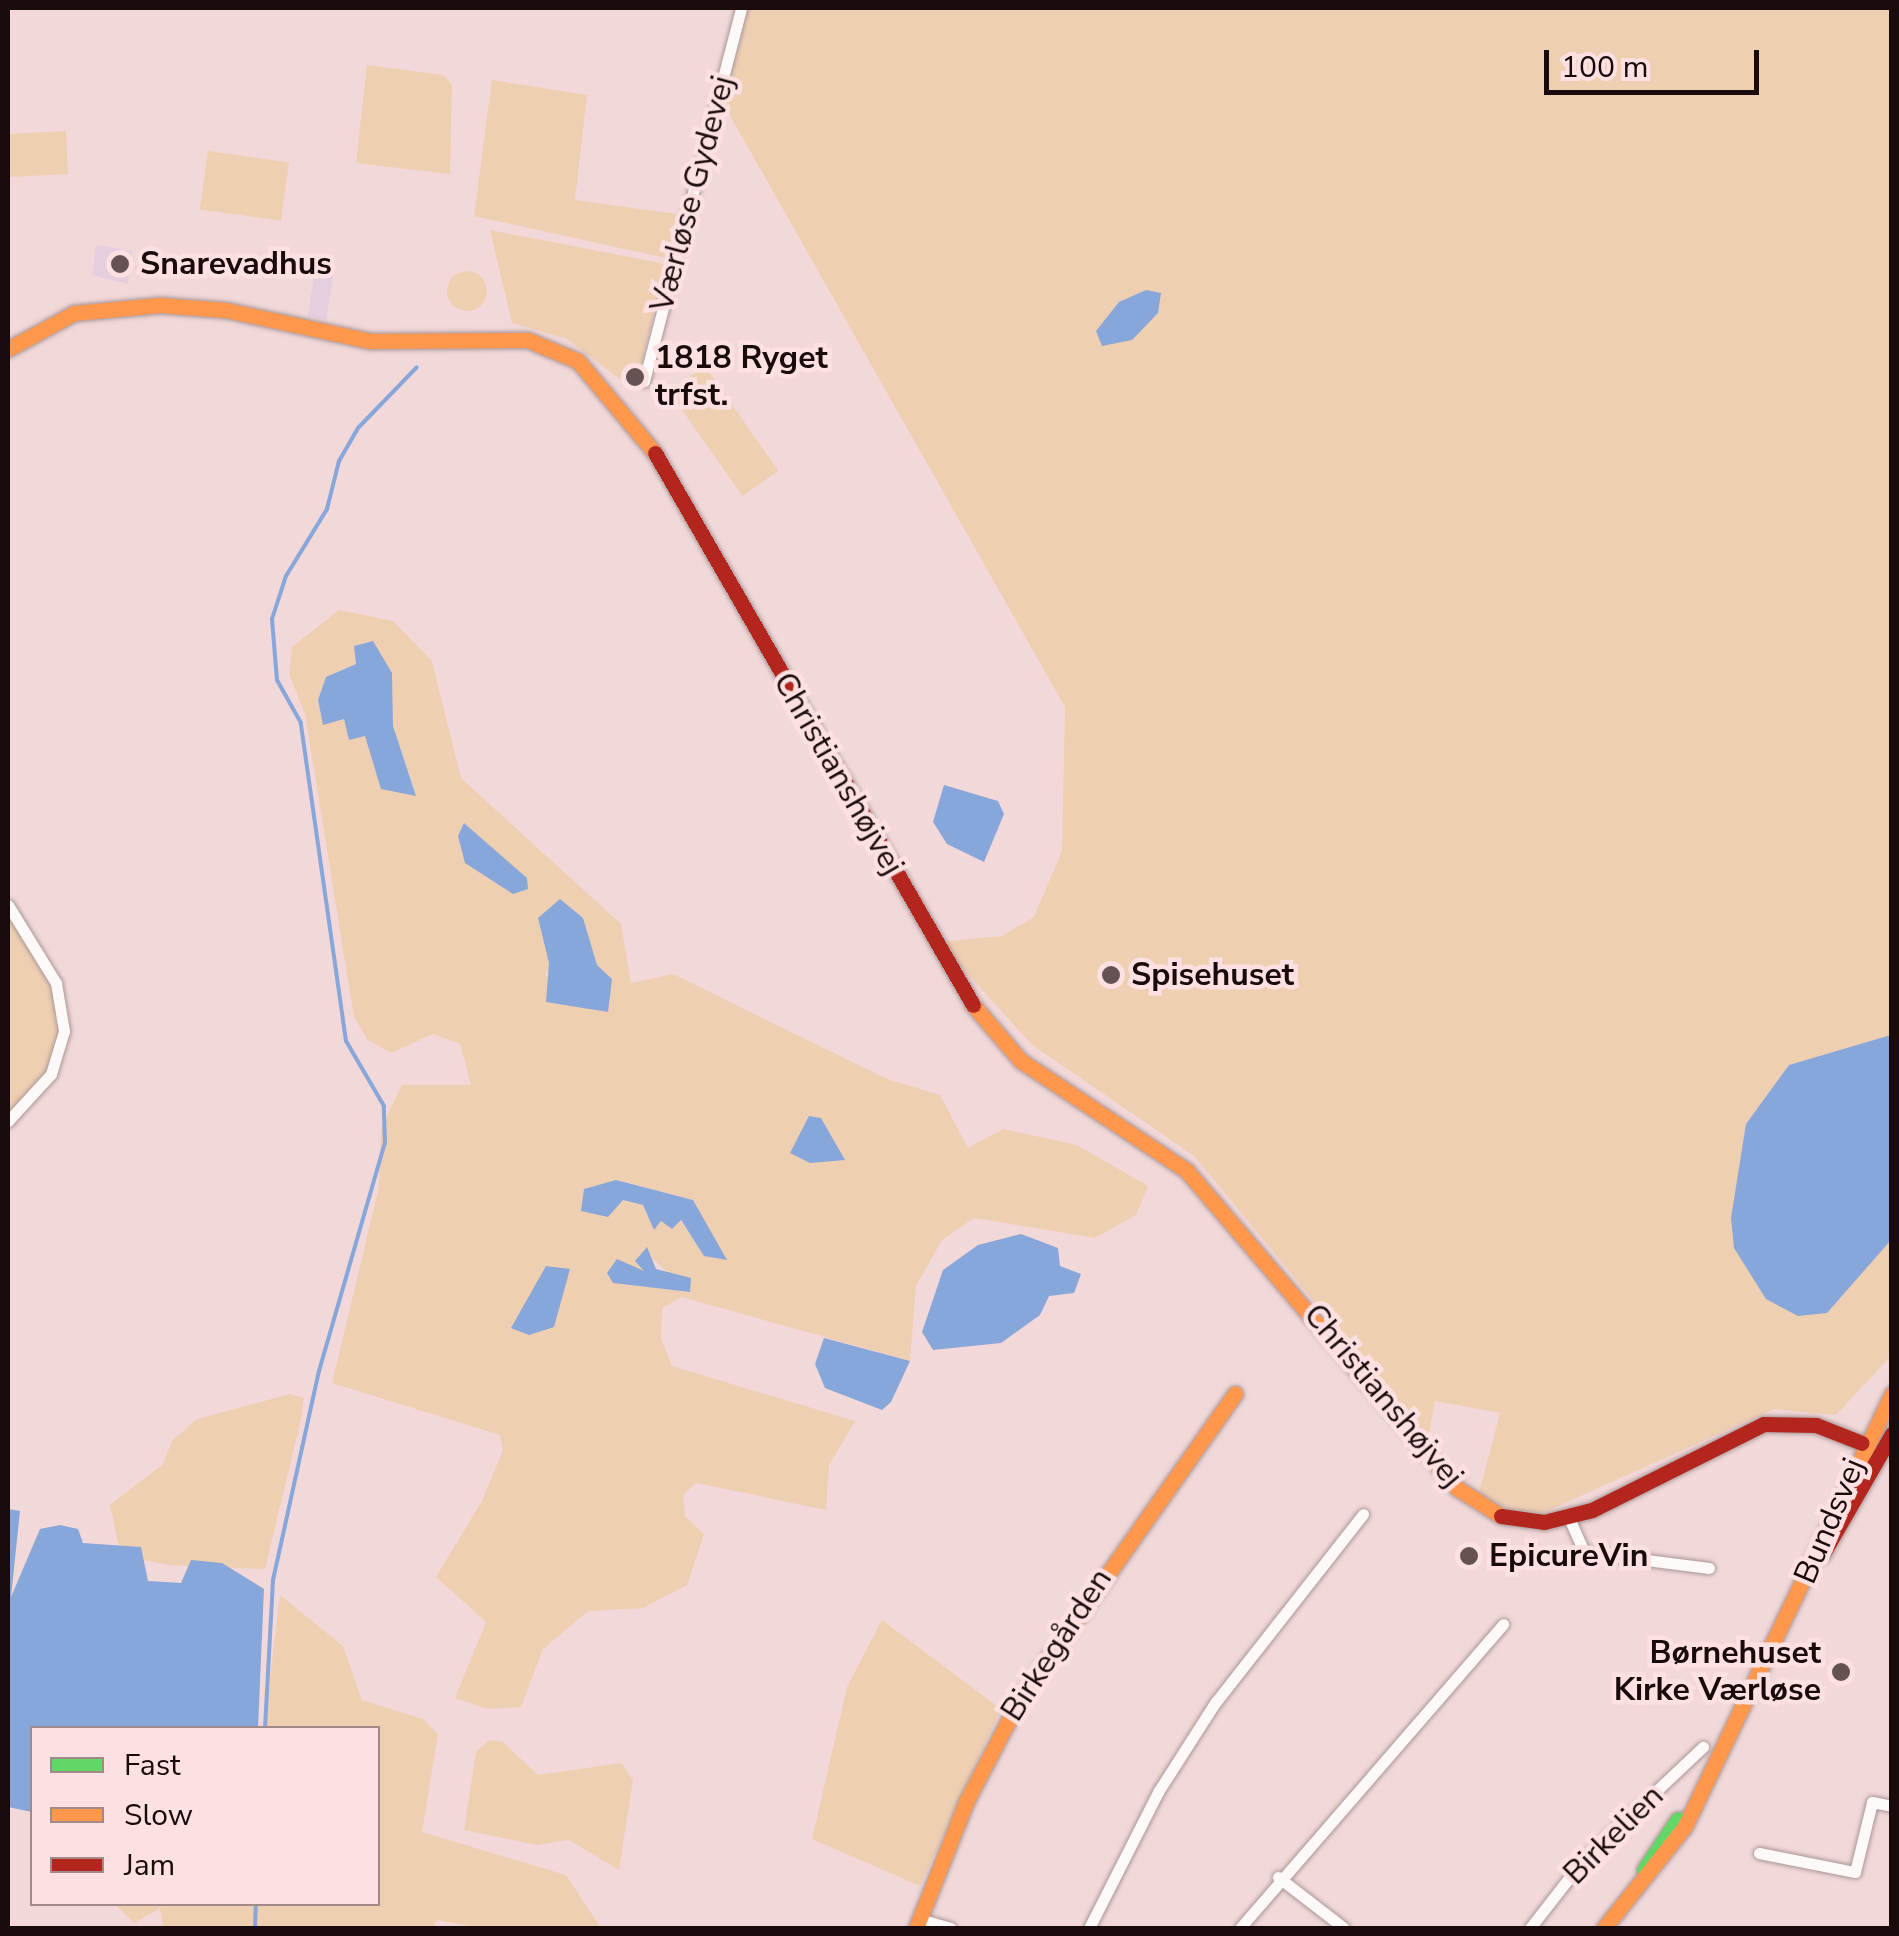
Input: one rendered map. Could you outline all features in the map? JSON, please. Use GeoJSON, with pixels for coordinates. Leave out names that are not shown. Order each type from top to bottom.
{"type":"FeatureCollection","features":[{"type":"Feature","properties":{"kind":"street","name":"Værløse Gydevej"},"geometry":{"type":"LineString","coordinates":[[644,381],[741,8]]}},
{"type":"Feature","properties":{"kind":"street","name":"Christianshøjvej"},"geometry":{"type":"LineString","coordinates":[[8,348],[74,312],[172,306],[370,341],[528,340],[578,361],[644,436],[938,950],[996,1034],[1054,1085],[1187,1172],[1457,1488],[1522,1522],[1569,1518],[1764,1424],[1816,1425],[1862,1443]]}},
{"type":"Feature","properties":{"kind":"street"},"geometry":{"type":"LineString","coordinates":[[8,905],[56,983],[64,1031],[51,1074],[8,1121]]}},
{"type":"Feature","properties":{"kind":"street","name":"Bundsvej"},"geometry":{"type":"LineString","coordinates":[[1604,1928],[1668,1854],[1700,1796],[1798,1598],[1862,1443],[1892,1393]]}},
{"type":"Feature","properties":{"kind":"street","name":"Birkegården"},"geometry":{"type":"LineString","coordinates":[[951,1928],[918,1924],[1019,1700],[1235,1394]]}},
{"type":"Feature","properties":{"kind":"street","name":"Bundsvej"},"geometry":{"type":"LineString","coordinates":[[1798,1598],[1886,1458],[1892,1434]]}},
{"type":"Feature","properties":{"kind":"street"},"geometry":{"type":"LineString","coordinates":[[1862,1443],[1886,1458]]}},
{"type":"Feature","properties":{"kind":"street"},"geometry":{"type":"LineString","coordinates":[[1090,1928],[1158,1792],[1216,1703],[1363,1514]]}},
{"type":"Feature","properties":{"kind":"street"},"geometry":{"type":"LineString","coordinates":[[1569,1518],[1584,1552],[1709,1568]]}},
{"type":"Feature","properties":{"kind":"street"},"geometry":{"type":"LineString","coordinates":[[1240,1928],[1278,1877],[1503,1624]]}},
{"type":"Feature","properties":{"kind":"street","name":"Birkelien"},"geometry":{"type":"LineString","coordinates":[[1530,1928],[1583,1860],[1703,1746]]}},
{"type":"Feature","properties":{"kind":"street"},"geometry":{"type":"LineString","coordinates":[[1759,1853],[1856,1872],[1872,1802],[1892,1806]]}},
{"type":"Feature","properties":{"kind":"street"},"geometry":{"type":"LineString","coordinates":[[1278,1877],[1344,1928]]}},
{"type":"Feature","properties":{"kind":"shaded area"},"geometry":{"type":"Polygon","coordinates":[[[748,8],[1891,8],[1892,1355],[1836,1415],[1774,1409],[1543,1513],[1509,1509],[1479,1493],[1500,1413],[1435,1401],[1428,1439],[1194,1156],[1031,1044],[939,942],[1002,936],[1034,917],[1062,851],[1065,707],[724,105],[748,8]]]}},
{"type":"Feature","properties":{"kind":"shaded area"},"geometry":{"type":"Polygon","coordinates":[[[367,65],[443,75],[452,85],[450,174],[356,163],[367,65]]]}},
{"type":"Feature","properties":{"kind":"shaded area"},"geometry":{"type":"Polygon","coordinates":[[[492,80],[587,95],[575,200],[677,214],[666,258],[474,216],[492,80]]]}},
{"type":"Feature","properties":{"kind":"shaded area"},"geometry":{"type":"Polygon","coordinates":[[[66,131],[68,174],[10,177],[8,134],[66,131]]]}},
{"type":"Feature","properties":{"kind":"shaded area"},"geometry":{"type":"Polygon","coordinates":[[[208,151],[289,162],[281,221],[200,209],[208,151]]]}},
{"type":"Feature","properties":{"kind":"shaded area"},"geometry":{"type":"Polygon","coordinates":[[[490,230],[666,264],[641,364],[625,383],[567,339],[512,323],[490,230]]]}},
{"type":"Feature","properties":{"kind":"shaded area"},"geometry":{"type":"Polygon","coordinates":[[[467,271],[481,277],[487,291],[481,305],[467,311],[453,305],[447,291],[453,277],[467,271]]]}},
{"type":"Feature","properties":{"kind":"shaded area"},"geometry":{"type":"Polygon","coordinates":[[[705,366],[778,471],[742,496],[669,391],[705,366]]]}},
{"type":"Feature","properties":{"kind":"shaded area"},"geometry":{"type":"Polygon","coordinates":[[[339,610],[393,621],[432,661],[461,778],[621,924],[631,983],[673,974],[887,1079],[940,1095],[968,1148],[1003,1129],[1077,1145],[1148,1186],[1136,1215],[1095,1238],[974,1218],[942,1240],[916,1286],[910,1361],[682,1297],[662,1308],[661,1338],[672,1366],[855,1421],[829,1465],[826,1510],[696,1483],[683,1495],[685,1516],[704,1534],[687,1585],[643,1608],[588,1611],[543,1649],[521,1707],[488,1709],[455,1698],[486,1622],[436,1577],[482,1501],[503,1450],[500,1435],[332,1383],[379,1187],[381,1128],[402,1085],[471,1085],[460,1044],[433,1034],[391,1053],[368,1040],[354,1017],[305,714],[289,674],[292,647],[339,610]],[[356,664],[326,677],[318,700],[323,724],[344,718],[350,739],[365,736],[416,795],[393,726],[392,673],[356,664]],[[583,918],[545,976],[612,979],[597,965],[583,918]],[[617,1180],[593,1187],[614,1207],[623,1200],[643,1205],[647,1216],[680,1220],[705,1256],[726,1260],[693,1200],[617,1180]],[[617,1259],[613,1283],[689,1292],[653,1259],[645,1272],[633,1272],[617,1259]]]}},
{"type":"Feature","properties":{"kind":"shaded area"},"geometry":{"type":"Polygon","coordinates":[[[8,911],[60,997],[61,1034],[48,1072],[8,1116],[8,911]]]}},
{"type":"Feature","properties":{"kind":"shaded area"},"geometry":{"type":"Polygon","coordinates":[[[290,1394],[304,1398],[301,1419],[265,1569],[169,1565],[139,1559],[118,1543],[110,1505],[163,1464],[172,1441],[197,1419],[290,1394]]]}},
{"type":"Feature","properties":{"kind":"shaded area"},"geometry":{"type":"Polygon","coordinates":[[[280,1595],[343,1646],[362,1700],[423,1719],[438,1734],[422,1832],[566,1875],[601,1928],[481,1928],[437,1920],[433,1928],[163,1928],[160,1908],[134,1923],[117,1906],[380,1906],[380,1726],[264,1726],[280,1595]]]}},
{"type":"Feature","properties":{"kind":"shaded area"},"geometry":{"type":"Polygon","coordinates":[[[882,1620],[1001,1709],[920,1886],[812,1839],[847,1687],[882,1620]]]}},
{"type":"Feature","properties":{"kind":"shaded area"},"geometry":{"type":"Polygon","coordinates":[[[489,1740],[503,1742],[538,1775],[621,1763],[633,1780],[619,1870],[569,1840],[537,1845],[464,1830],[476,1752],[489,1740]]]}},
{"type":"Feature","properties":{"kind":"water"},"geometry":{"type":"Polygon","coordinates":[[[1146,290],[1161,293],[1158,313],[1132,340],[1102,346],[1096,331],[1119,302],[1146,290]]]}},
{"type":"Feature","properties":{"kind":"water"},"geometry":{"type":"Polygon","coordinates":[[[373,641],[392,673],[393,726],[416,796],[381,789],[365,736],[349,740],[344,719],[323,725],[318,700],[326,677],[356,664],[354,646],[373,641]]]}},
{"type":"Feature","properties":{"kind":"water"},"geometry":{"type":"Polygon","coordinates":[[[944,785],[998,801],[1004,814],[984,862],[947,844],[933,822],[944,785]]]}},
{"type":"Feature","properties":{"kind":"water"},"geometry":{"type":"Polygon","coordinates":[[[464,823],[527,878],[528,889],[513,894],[465,863],[458,836],[464,823]]]}},
{"type":"Feature","properties":{"kind":"water"},"geometry":{"type":"Polygon","coordinates":[[[560,899],[583,918],[597,965],[612,979],[608,1012],[546,1002],[549,963],[538,918],[560,899]]]}},
{"type":"Feature","properties":{"kind":"water"},"geometry":{"type":"Polygon","coordinates":[[[1891,1035],[1891,1240],[1827,1313],[1798,1316],[1766,1299],[1734,1248],[1731,1218],[1746,1124],[1789,1065],[1891,1035]]]}},
{"type":"Feature","properties":{"kind":"water"},"geometry":{"type":"Polygon","coordinates":[[[809,1116],[821,1118],[845,1160],[810,1163],[790,1153],[809,1116]]]}},
{"type":"Feature","properties":{"kind":"water"},"geometry":{"type":"Polygon","coordinates":[[[616,1180],[693,1200],[727,1260],[704,1256],[681,1220],[672,1229],[661,1221],[654,1230],[643,1205],[623,1200],[608,1217],[581,1211],[584,1189],[616,1180]]]}},
{"type":"Feature","properties":{"kind":"water"},"geometry":{"type":"Polygon","coordinates":[[[1021,1234],[1058,1248],[1060,1266],[1081,1274],[1074,1293],[1049,1296],[1040,1315],[1001,1343],[933,1350],[922,1332],[943,1270],[978,1245],[1021,1234]]]}},
{"type":"Feature","properties":{"kind":"water"},"geometry":{"type":"Polygon","coordinates":[[[647,1247],[656,1269],[691,1278],[690,1292],[613,1283],[607,1273],[617,1259],[644,1271],[635,1261],[647,1247]]]}},
{"type":"Feature","properties":{"kind":"water"},"geometry":{"type":"Polygon","coordinates":[[[546,1266],[570,1269],[554,1327],[529,1335],[511,1328],[546,1266]]]}},
{"type":"Feature","properties":{"kind":"water"},"geometry":{"type":"Polygon","coordinates":[[[824,1338],[910,1361],[891,1402],[882,1410],[825,1388],[815,1364],[824,1338]]]}},
{"type":"Feature","properties":{"kind":"water"},"geometry":{"type":"Polygon","coordinates":[[[8,1509],[20,1511],[11,1597],[40,1529],[60,1525],[78,1529],[83,1543],[141,1547],[148,1581],[181,1583],[191,1560],[222,1563],[264,1589],[258,1726],[30,1726],[30,1812],[8,1807],[8,1509]]]}},
{"type":"Feature","properties":{"kind":"building","name":"Snarevadhus"},"geometry":{"type":"Polygon","coordinates":[[[96,245],[132,251],[128,284],[92,275],[96,245]]]}},
{"type":"Feature","properties":{"kind":"building"},"geometry":{"type":"Polygon","coordinates":[[[315,269],[334,272],[326,319],[307,316],[315,269]]]}},
{"type":"Feature","properties":{"kind":"waterway"},"geometry":{"type":"LineString","coordinates":[[265,1726],[273,1580],[319,1371],[385,1143],[384,1106],[346,1041],[301,723],[277,680],[272,619],[286,576],[327,509],[339,461],[359,427],[417,367]]}},
{"type":"Feature","properties":{"kind":"waterway"},"geometry":{"type":"LineString","coordinates":[[255,1928],[256,1906]]}},
{"type":"Feature","properties":{"kind":"traffic: fast"},"geometry":{"type":"LineString","coordinates":[[1644,1870],[1678,1819]]}},
{"type":"Feature","properties":{"kind":"traffic: slow"},"geometry":{"type":"LineString","coordinates":[[8,349],[74,313],[160,305],[226,310],[370,341],[528,340],[578,361],[655,453]]}},
{"type":"Feature","properties":{"kind":"traffic: slow"},"geometry":{"type":"LineString","coordinates":[[973,1005],[1021,1061],[1187,1171],[1457,1488],[1501,1516]]}},
{"type":"Feature","properties":{"kind":"traffic: slow"},"geometry":{"type":"LineString","coordinates":[[1604,1928],[1685,1826],[1892,1393]]}},
{"type":"Feature","properties":{"kind":"traffic: slow"},"geometry":{"type":"LineString","coordinates":[[916,1928],[967,1800],[1019,1700],[1235,1394]]}},
{"type":"Feature","properties":{"kind":"traffic: jam"},"geometry":{"type":"LineString","coordinates":[[655,453],[973,1005]]}},
{"type":"Feature","properties":{"kind":"traffic: jam"},"geometry":{"type":"LineString","coordinates":[[1501,1516],[1544,1522],[1592,1510],[1764,1424],[1816,1425],[1862,1443]]}},
{"type":"Feature","properties":{"kind":"traffic: jam"},"geometry":{"type":"LineString","coordinates":[[1822,1555],[1892,1434]]}},
{"type":"Feature","properties":{"kind":"place","name":"Snarevadhus"},"geometry":{"type":"Point","coordinates":[120,264]}},
{"type":"Feature","properties":{"kind":"place","name":"1818 Ryget trfst."},"geometry":{"type":"Point","coordinates":[635,377]}},
{"type":"Feature","properties":{"kind":"place","name":"Spisehuset"},"geometry":{"type":"Point","coordinates":[1111,975]}},
{"type":"Feature","properties":{"kind":"place","name":"EpicureVin"},"geometry":{"type":"Point","coordinates":[1469,1556]}},
{"type":"Feature","properties":{"kind":"place","name":"Børnehuset Kirke Værløse"},"geometry":{"type":"Point","coordinates":[1841,1672]}}]}
